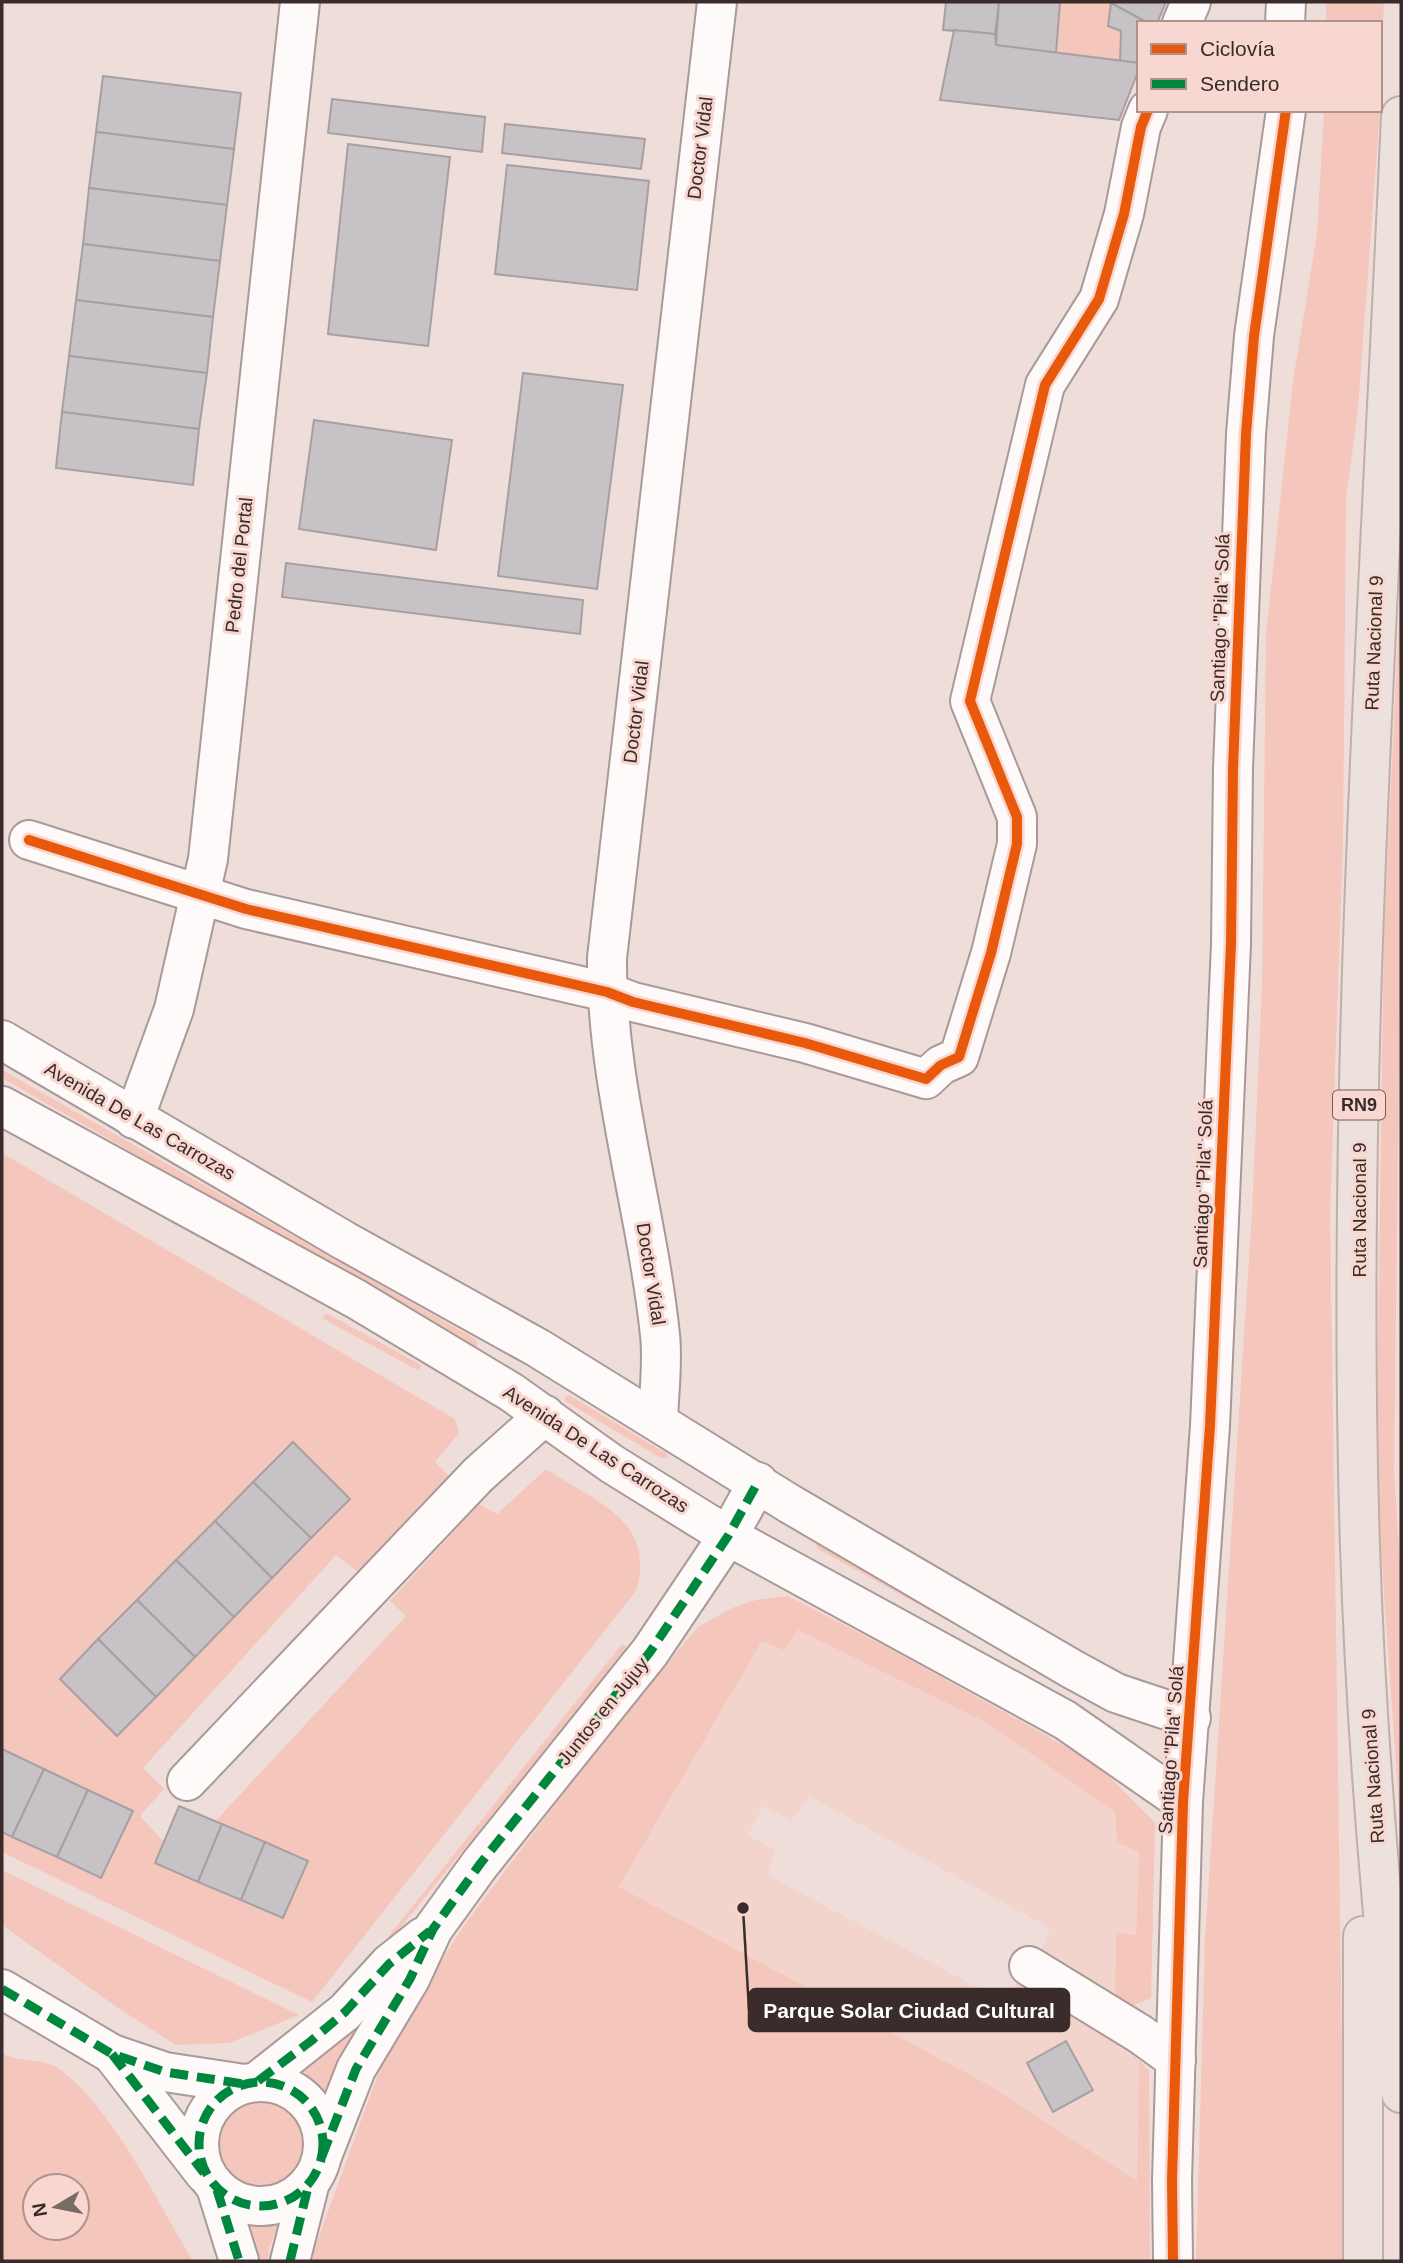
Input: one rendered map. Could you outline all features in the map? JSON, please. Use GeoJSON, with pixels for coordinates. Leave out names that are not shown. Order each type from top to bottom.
{"type":"FeatureCollection","features":[{"type":"Feature","properties":{"kind":"highway","name":"Ruta Nacional 9"},"geometry":{"type":"LineString","coordinates":[[1401,116],[1376,590],[1359,1087],[1360,1546],[1371,1752],[1386,1953],[1401,2093]]}},
{"type":"Feature","properties":{"kind":"highway"},"geometry":{"type":"LineString","coordinates":[[1363,2261],[1363,1955],[1371,1752]]}},
{"type":"Feature","properties":{"kind":"street","name":"Pedro del Portal"},"geometry":{"type":"LineString","coordinates":[[134,1119],[174,1009],[198,891],[208,859],[300,2]]}},
{"type":"Feature","properties":{"kind":"street","name":"Doctor Vidal"},"geometry":{"type":"LineString","coordinates":[[658,1420],[661,1337],[607,992],[607,958],[717,2]]}},
{"type":"Feature","properties":{"kind":"street"},"geometry":{"type":"LineString","coordinates":[[1183,21],[1191,2]]}},
{"type":"Feature","properties":{"kind":"street"},"geometry":{"type":"LineString","coordinates":[[29,841],[99,864],[198,891],[246,909],[607,992],[633,1002],[805,1043],[926,1079],[941,1065],[959,1057],[991,953],[1017,844],[1017,817],[970,701],[1045,385],[1099,299],[1124,214],[1141,127],[1147,112]]}},
{"type":"Feature","properties":{"kind":"street","name":"Santiago \"Pila\" Solá"},"geometry":{"type":"LineString","coordinates":[[1173,2261],[1183,1802],[1191,1718],[1214,1329],[1231,944],[1233,769],[1246,434],[1254,336],[1286,112]]}},
{"type":"Feature","properties":{"kind":"street","name":"Avenida De Las Carrozas"},"geometry":{"type":"LineString","coordinates":[[2,1040],[345,1241],[538,1348],[758,1482],[1116,1693],[1191,1718]]}},
{"type":"Feature","properties":{"kind":"street","name":"Avenida De Las Carrozas"},"geometry":{"type":"LineString","coordinates":[[2,1106],[356,1299],[511,1392],[612,1464],[728,1536],[1065,1720],[1183,1802]]}},
{"type":"Feature","properties":{"kind":"street"},"geometry":{"type":"LineString","coordinates":[[511,1392],[538,1348]]}},
{"type":"Feature","properties":{"kind":"street"},"geometry":{"type":"LineString","coordinates":[[187,1781],[478,1475],[544,1415]]}},
{"type":"Feature","properties":{"kind":"street","name":"Juntos en Jujuy"},"geometry":{"type":"LineString","coordinates":[[433,1929],[480,1864],[650,1651],[728,1536],[758,1482]]}},
{"type":"Feature","properties":{"kind":"street"},"geometry":{"type":"LineString","coordinates":[[239,2261],[213,2183],[199,2152],[202,2123],[218,2098],[251,2082],[312,2041],[345,2012],[389,1964],[433,1929]]}},
{"type":"Feature","properties":{"kind":"street"},"geometry":{"type":"LineString","coordinates":[[290,2261],[316,2169],[356,2069],[410,1979],[433,1929]]}},
{"type":"Feature","properties":{"kind":"street"},"geometry":{"type":"LineString","coordinates":[[1030,1966],[1140,2034],[1176,2060]]}},
{"type":"Feature","properties":{"kind":"street"},"geometry":{"type":"LineString","coordinates":[[2,1989],[112,2054],[165,2072],[289,2088],[307,2103],[320,2124],[316,2169],[286,2201],[256,2206],[228,2197],[213,2183],[112,2054]]}},
{"type":"Feature","properties":{"kind":"shaded area"},"geometry":{"type":"Polygon","coordinates":[[[1060,2],[1111,3],[1108,25],[1121,31],[1120,61],[1056,53],[1060,2]]]}},
{"type":"Feature","properties":{"kind":"shaded area"},"geometry":{"type":"Polygon","coordinates":[[[1326,2],[1384,2],[1382,54],[1382,21],[1326,21],[1326,2]]]}},
{"type":"Feature","properties":{"kind":"shaded area"},"geometry":{"type":"Polygon","coordinates":[[[1324,112],[1380,112],[1358,409],[1346,499],[1343,842],[1330,1213],[1345,2261],[1196,2261],[1205,1940],[1252,1212],[1262,986],[1266,635],[1293,381],[1317,234],[1324,112]]]}},
{"type":"Feature","properties":{"kind":"shaded area"},"geometry":{"type":"Polygon","coordinates":[[[1401,577],[1401,912],[1394,1469],[1401,1583],[1401,1835],[1376,1478],[1384,932],[1401,577]]]}},
{"type":"Feature","properties":{"kind":"shaded area"},"geometry":{"type":"Polygon","coordinates":[[[2,1070],[477,1340],[477,1347],[472,1347],[2,1078],[2,1070]]]}},
{"type":"Feature","properties":{"kind":"shaded area"},"geometry":{"type":"Polygon","coordinates":[[[2,1153],[455,1419],[459,1433],[435,1462],[452,1479],[358,1572],[336,1555],[143,1768],[164,1789],[140,1816],[165,1843],[198,1811],[210,1827],[406,1616],[390,1601],[479,1504],[497,1514],[546,1469],[617,1515],[638,1546],[640,1567],[636,1591],[312,2002],[2,1852],[2,1153]]]}},
{"type":"Feature","properties":{"kind":"shaded area"},"geometry":{"type":"Polygon","coordinates":[[[326,1313],[421,1365],[419,1371],[322,1318],[326,1313]]]}},
{"type":"Feature","properties":{"kind":"shaded area"},"geometry":{"type":"Polygon","coordinates":[[[569,1395],[667,1454],[667,1458],[661,1458],[565,1401],[565,1396],[569,1395]]]}},
{"type":"Feature","properties":{"kind":"shaded area"},"geometry":{"type":"Polygon","coordinates":[[[819,1541],[1106,1708],[818,1549],[816,1544],[819,1541]]]}},
{"type":"Feature","properties":{"kind":"shaded area"},"geometry":{"type":"Polygon","coordinates":[[[788,1596],[896,1652],[1097,1764],[1155,1823],[1151,1998],[1132,2006],[1115,1996],[1116,1933],[1136,1935],[1139,1852],[1117,1842],[1115,1812],[985,1722],[798,1630],[783,1650],[762,1641],[619,1887],[987,2084],[1137,2181],[1139,2060],[1149,2071],[1150,2261],[310,2261],[390,2041],[463,1927],[607,1735],[698,1627],[732,1608],[756,1600],[788,1596]]]}},
{"type":"Feature","properties":{"kind":"shaded area"},"geometry":{"type":"Polygon","coordinates":[[[798,1630],[985,1722],[1115,1812],[1118,1842],[1139,1852],[1136,1935],[1116,1934],[1115,1996],[1041,1951],[1050,1928],[809,1796],[792,1820],[763,1806],[748,1835],[775,1851],[767,1875],[1005,2002],[1018,1981],[1130,2051],[1139,2060],[1137,2181],[987,2084],[619,1888],[763,1640],[798,1630]]]}},
{"type":"Feature","properties":{"kind":"shaded area"},"geometry":{"type":"Polygon","coordinates":[[[622,1644],[628,1648],[391,1939],[388,1937],[622,1644]]]}},
{"type":"Feature","properties":{"kind":"shaded area"},"geometry":{"type":"Polygon","coordinates":[[[2,1870],[299,2015],[229,2043],[176,2045],[118,2008],[2,1925],[2,1870]]]}},
{"type":"Feature","properties":{"kind":"shaded area"},"geometry":{"type":"Polygon","coordinates":[[[359,2020],[365,2022],[321,2097],[315,2081],[300,2068],[323,2056],[359,2020]]]}},
{"type":"Feature","properties":{"kind":"shaded area"},"geometry":{"type":"Polygon","coordinates":[[[2,2053],[58,2068],[98,2107],[133,2158],[193,2261],[2,2261],[2,2053]]]}},
{"type":"Feature","properties":{"kind":"shaded area"},"geometry":{"type":"Polygon","coordinates":[[[261,2101],[278,2104],[292,2113],[301,2127],[304,2144],[301,2161],[292,2175],[278,2184],[261,2187],[244,2184],[230,2175],[221,2161],[218,2144],[221,2127],[230,2113],[244,2104],[261,2101]]]}},
{"type":"Feature","properties":{"kind":"shaded area"},"geometry":{"type":"Polygon","coordinates":[[[244,2215],[259,2223],[279,2223],[269,2248],[268,2261],[252,2261],[244,2215]]]}},
{"type":"Feature","properties":{"kind":"building"},"geometry":{"type":"Polygon","coordinates":[[[946,2],[999,2],[995,34],[943,30],[946,2]]]}},
{"type":"Feature","properties":{"kind":"building"},"geometry":{"type":"Polygon","coordinates":[[[999,2],[1060,2],[1056,53],[996,45],[999,2]]]}},
{"type":"Feature","properties":{"kind":"building"},"geometry":{"type":"Polygon","coordinates":[[[1109,2],[1166,2],[1158,21],[1144,21],[1109,2]]]}},
{"type":"Feature","properties":{"kind":"building"},"geometry":{"type":"Polygon","coordinates":[[[1111,3],[1144,21],[1137,21],[1137,63],[1120,61],[1121,31],[1108,26],[1111,3]]]}},
{"type":"Feature","properties":{"kind":"building"},"geometry":{"type":"Polygon","coordinates":[[[954,30],[995,34],[996,45],[1137,63],[1137,74],[1119,120],[940,100],[954,30]]]}},
{"type":"Feature","properties":{"kind":"building"},"geometry":{"type":"Polygon","coordinates":[[[103,76],[241,93],[234,149],[96,132],[103,76]]]}},
{"type":"Feature","properties":{"kind":"building"},"geometry":{"type":"Polygon","coordinates":[[[332,99],[485,117],[482,152],[328,133],[332,99]]]}},
{"type":"Feature","properties":{"kind":"building"},"geometry":{"type":"Polygon","coordinates":[[[505,124],[645,139],[641,169],[502,153],[505,124]]]}},
{"type":"Feature","properties":{"kind":"building"},"geometry":{"type":"Polygon","coordinates":[[[96,132],[234,149],[227,205],[89,188],[96,132]]]}},
{"type":"Feature","properties":{"kind":"building"},"geometry":{"type":"Polygon","coordinates":[[[348,144],[450,157],[428,346],[328,334],[348,144]]]}},
{"type":"Feature","properties":{"kind":"building"},"geometry":{"type":"Polygon","coordinates":[[[507,165],[649,181],[637,290],[495,274],[507,165]]]}},
{"type":"Feature","properties":{"kind":"building"},"geometry":{"type":"Polygon","coordinates":[[[89,188],[227,205],[220,261],[83,244],[89,188]]]}},
{"type":"Feature","properties":{"kind":"building"},"geometry":{"type":"Polygon","coordinates":[[[83,244],[220,261],[213,317],[76,300],[83,244]]]}},
{"type":"Feature","properties":{"kind":"building"},"geometry":{"type":"Polygon","coordinates":[[[76,300],[213,317],[207,373],[69,356],[76,300]]]}},
{"type":"Feature","properties":{"kind":"building"},"geometry":{"type":"Polygon","coordinates":[[[69,356],[207,373],[199,429],[62,412],[69,356]]]}},
{"type":"Feature","properties":{"kind":"building"},"geometry":{"type":"Polygon","coordinates":[[[523,373],[623,385],[597,589],[498,576],[523,373]]]}},
{"type":"Feature","properties":{"kind":"building"},"geometry":{"type":"Polygon","coordinates":[[[62,412],[199,429],[193,485],[56,468],[62,412]]]}},
{"type":"Feature","properties":{"kind":"building"},"geometry":{"type":"Polygon","coordinates":[[[314,420],[452,440],[436,550],[299,529],[314,420]]]}},
{"type":"Feature","properties":{"kind":"building"},"geometry":{"type":"Polygon","coordinates":[[[286,563],[583,600],[580,634],[282,597],[286,563]]]}},
{"type":"Feature","properties":{"kind":"building"},"geometry":{"type":"Polygon","coordinates":[[[293,1442],[350,1499],[311,1538],[253,1482],[293,1442]]]}},
{"type":"Feature","properties":{"kind":"building"},"geometry":{"type":"Polygon","coordinates":[[[253,1482],[311,1538],[272,1578],[215,1521],[253,1482]]]}},
{"type":"Feature","properties":{"kind":"building"},"geometry":{"type":"Polygon","coordinates":[[[215,1521],[272,1578],[234,1617],[176,1560],[215,1521]]]}},
{"type":"Feature","properties":{"kind":"building"},"geometry":{"type":"Polygon","coordinates":[[[176,1560],[234,1617],[195,1657],[137,1600],[176,1560]]]}},
{"type":"Feature","properties":{"kind":"building"},"geometry":{"type":"Polygon","coordinates":[[[137,1600],[195,1657],[156,1697],[98,1639],[137,1600]]]}},
{"type":"Feature","properties":{"kind":"building"},"geometry":{"type":"Polygon","coordinates":[[[98,1639],[156,1697],[117,1736],[60,1679],[98,1639]]]}},
{"type":"Feature","properties":{"kind":"building"},"geometry":{"type":"Polygon","coordinates":[[[2,1749],[44,1769],[12,1837],[2,1832],[2,1749]]]}},
{"type":"Feature","properties":{"kind":"building"},"geometry":{"type":"Polygon","coordinates":[[[44,1769],[88,1790],[57,1857],[12,1837],[44,1769]]]}},
{"type":"Feature","properties":{"kind":"building"},"geometry":{"type":"Polygon","coordinates":[[[88,1790],[133,1811],[101,1878],[57,1857],[88,1790]]]}},
{"type":"Feature","properties":{"kind":"building"},"geometry":{"type":"Polygon","coordinates":[[[179,1806],[222,1824],[198,1882],[155,1863],[179,1806]]]}},
{"type":"Feature","properties":{"kind":"building"},"geometry":{"type":"Polygon","coordinates":[[[222,1824],[265,1842],[241,1900],[198,1882],[222,1824]]]}},
{"type":"Feature","properties":{"kind":"building"},"geometry":{"type":"Polygon","coordinates":[[[265,1842],[308,1861],[283,1918],[241,1900],[265,1842]]]}},
{"type":"Feature","properties":{"kind":"building"},"geometry":{"type":"Polygon","coordinates":[[[1066,2041],[1093,2090],[1053,2112],[1027,2063],[1066,2041]]]}},
{"type":"Feature","properties":{"kind":"marked path"},"geometry":{"type":"LineString","coordinates":[[322,2156],[356,2069],[410,1979],[433,1929],[480,1864],[650,1652],[728,1536],[758,1482]]}},
{"type":"Feature","properties":{"kind":"marked path"},"geometry":{"type":"LineString","coordinates":[[258,2081],[345,2012],[389,1964],[430,1931]]}},
{"type":"Feature","properties":{"kind":"marked path"},"geometry":{"type":"LineString","coordinates":[[2,1989],[112,2054],[165,2072],[244,2084]]}},
{"type":"Feature","properties":{"kind":"marked path"},"geometry":{"type":"LineString","coordinates":[[112,2054],[204,2173]]}},
{"type":"Feature","properties":{"kind":"marked path"},"geometry":{"type":"LineString","coordinates":[[261,2082],[285,2087],[305,2100],[318,2120],[323,2144],[318,2168],[305,2188],[285,2201],[261,2206],[237,2201],[217,2188],[204,2168],[199,2144],[204,2120],[217,2100],[237,2087],[261,2082]]}},
{"type":"Feature","properties":{"kind":"marked path"},"geometry":{"type":"LineString","coordinates":[[290,2261],[309,2183]]}},
{"type":"Feature","properties":{"kind":"marked path"},"geometry":{"type":"LineString","coordinates":[[217,2190],[239,2261]]}},
{"type":"Feature","properties":{"kind":"cycle path"},"geometry":{"type":"LineString","coordinates":[[29,840],[246,909],[607,992],[633,1002],[805,1043],[926,1079],[941,1065],[959,1057],[991,953],[1017,844],[1017,817],[970,701],[1045,385],[1099,299],[1124,214],[1141,127],[1147,112]]}},
{"type":"Feature","properties":{"kind":"cycle path"},"geometry":{"type":"LineString","coordinates":[[1173,2261],[1172,2180],[1183,1802],[1210,1426],[1231,944],[1233,769],[1246,434],[1254,336],[1286,112]]}},
{"type":"Feature","properties":{"kind":"place","name":"Parque Solar Ciudad Cultural"},"geometry":{"type":"Point","coordinates":[743,1908]}}]}
